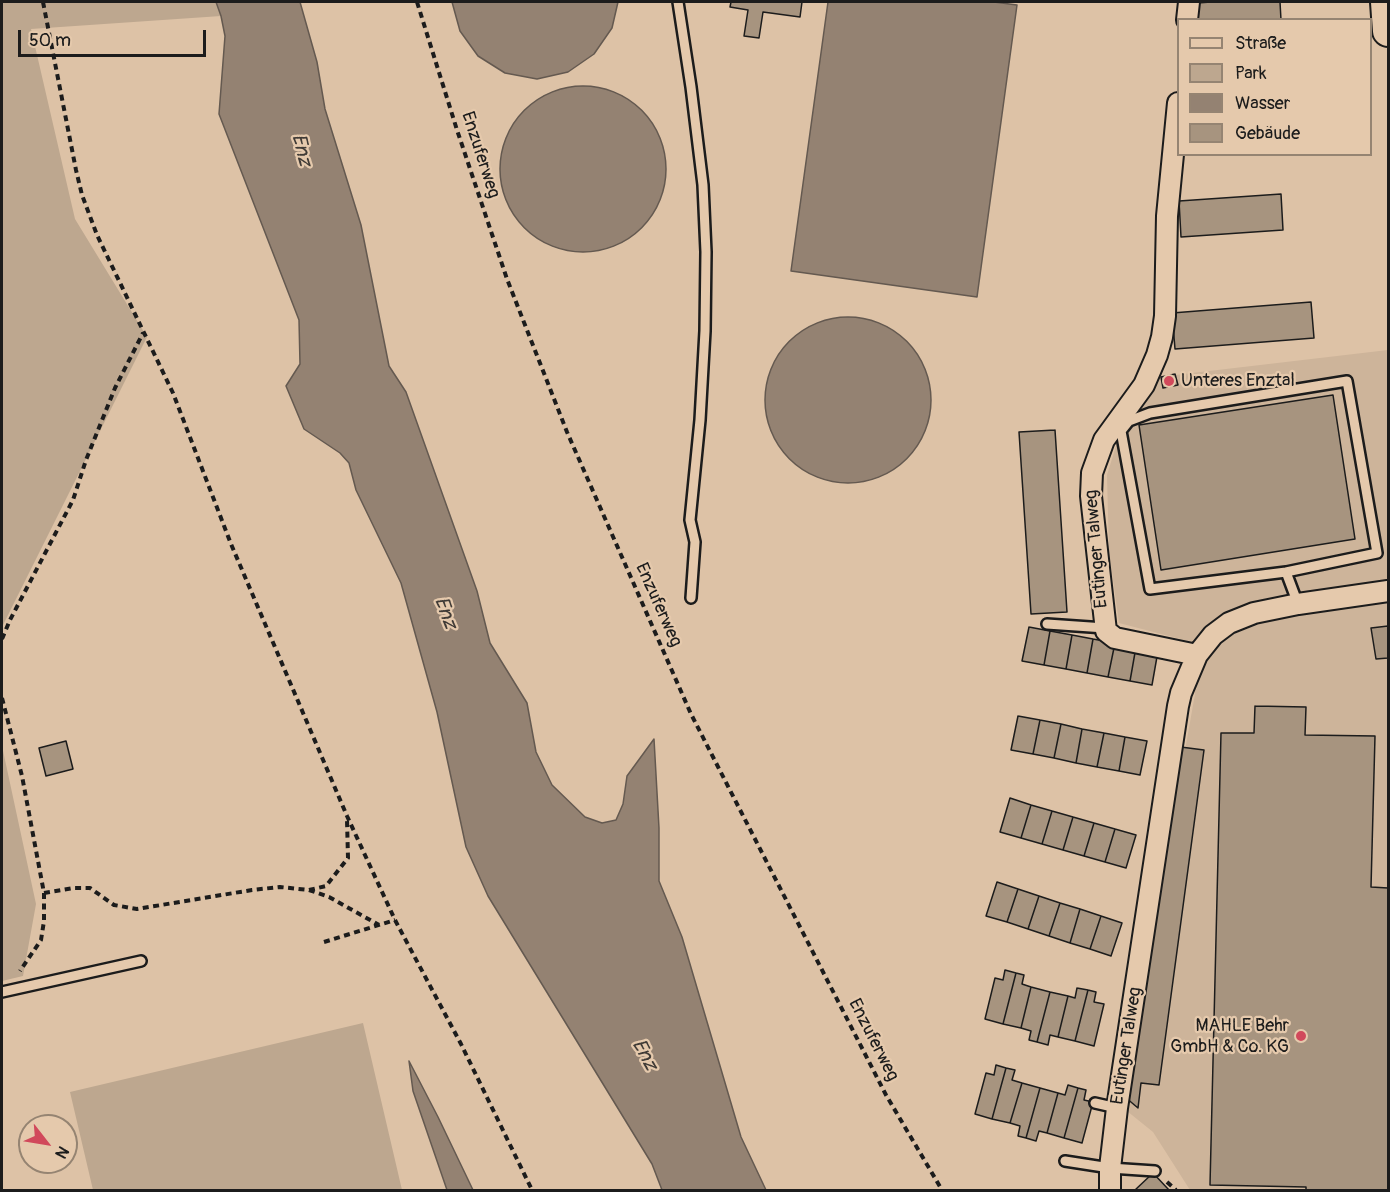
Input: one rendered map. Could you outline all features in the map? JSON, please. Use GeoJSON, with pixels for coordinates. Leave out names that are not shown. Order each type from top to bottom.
{"type":"FeatureCollection","features":[{"type":"Feature","properties":{"kind":"main road"},"geometry":{"type":"LineString","coordinates":[[1386,2],[1389,32]]}},
{"type":"Feature","properties":{"kind":"street"},"geometry":{"type":"LineString","coordinates":[[1187,18],[1189,2]]}},
{"type":"Feature","properties":{"kind":"street","name":"Eutinger Talweg"},"geometry":{"type":"LineString","coordinates":[[1177,122],[1167,216],[1165,316],[1162,337],[1144,385],[1104,440],[1091,483],[1107,634],[1115,638],[1197,655]]}},
{"type":"Feature","properties":{"kind":"street","name":"Eutinger Talweg"},"geometry":{"type":"LineString","coordinates":[[1110,1191],[1110,1168],[1117,1108],[1178,706],[1197,655],[1213,635],[1228,623],[1254,613],[1298,604],[1389,591]]}},
{"type":"Feature","properties":{"kind":"lane"},"geometry":{"type":"LineString","coordinates":[[678,2],[703,185],[706,252],[705,331],[700,420],[690,520],[695,542],[691,598]]}},
{"type":"Feature","properties":{"kind":"lane"},"geometry":{"type":"LineString","coordinates":[[1347,381],[1377,553],[1286,572],[1149,590],[1121,431],[1129,421],[1150,412],[1347,381]]}},
{"type":"Feature","properties":{"kind":"lane"},"geometry":{"type":"LineString","coordinates":[[1286,572],[1298,604]]}},
{"type":"Feature","properties":{"kind":"lane"},"geometry":{"type":"LineString","coordinates":[[1047,624],[1105,628]]}},
{"type":"Feature","properties":{"kind":"lane"},"geometry":{"type":"LineString","coordinates":[[5,991],[141,961]]}},
{"type":"Feature","properties":{"kind":"lane"},"geometry":{"type":"LineString","coordinates":[[1095,1103],[1117,1108]]}},
{"type":"Feature","properties":{"kind":"lane"},"geometry":{"type":"LineString","coordinates":[[1065,1161],[1110,1168],[1155,1171]]}},
{"type":"Feature","properties":{"kind":"path"},"geometry":{"type":"LineString","coordinates":[[44,2],[69,139],[82,195],[97,235],[172,393],[231,544],[347,816],[395,920],[461,1044],[532,1191]]}},
{"type":"Feature","properties":{"kind":"path","name":"Enzuferweg"},"geometry":{"type":"LineString","coordinates":[[417,2],[460,141],[507,279],[567,432],[604,517],[691,714],[886,1095],[942,1191]]}},
{"type":"Feature","properties":{"kind":"path"},"geometry":{"type":"LineString","coordinates":[[2,639],[73,500],[86,460],[115,388],[143,332]]}},
{"type":"Feature","properties":{"kind":"path"},"geometry":{"type":"LineString","coordinates":[[2,698],[22,776],[44,893],[44,921],[40,940],[5,991]]}},
{"type":"Feature","properties":{"kind":"path"},"geometry":{"type":"LineString","coordinates":[[309,890],[326,886],[348,858],[347,816]]}},
{"type":"Feature","properties":{"kind":"path"},"geometry":{"type":"LineString","coordinates":[[44,893],[90,888],[114,905],[137,909],[280,887],[309,890],[329,897],[379,925]]}},
{"type":"Feature","properties":{"kind":"path"},"geometry":{"type":"LineString","coordinates":[[324,942],[395,920]]}},
{"type":"Feature","properties":{"kind":"shaded area"},"geometry":{"type":"Polygon","coordinates":[[[1388,350],[1388,1190],[1190,1190],[1153,1132],[1127,1111],[1137,1020],[1195,694],[1192,642],[1119,623],[1109,551],[1107,475],[1121,430],[1158,377],[1388,350]]]}},
{"type":"Feature","properties":{"kind":"green space"},"geometry":{"type":"Polygon","coordinates":[[[2,2],[216,2],[221,16],[31,29],[75,219],[147,337],[2,627],[2,2]]]}},
{"type":"Feature","properties":{"kind":"green space"},"geometry":{"type":"Polygon","coordinates":[[[2,746],[36,904],[23,976],[2,981],[2,746]]]}},
{"type":"Feature","properties":{"kind":"green space"},"geometry":{"type":"Polygon","coordinates":[[[363,1023],[402,1190],[93,1190],[78,1126],[78,1114],[75,1114],[70,1092],[363,1023]]]}},
{"type":"Feature","properties":{"kind":"water","name":"Enz"},"geometry":{"type":"Polygon","coordinates":[[[216,2],[300,2],[317,62],[325,109],[361,225],[389,366],[406,392],[477,591],[490,643],[527,703],[536,752],[552,785],[585,817],[602,823],[616,820],[623,804],[627,776],[654,739],[659,828],[659,881],[682,937],[741,1137],[766,1190],[662,1190],[652,1164],[488,896],[466,847],[437,712],[401,583],[356,490],[349,463],[340,453],[304,429],[286,386],[300,364],[299,320],[219,114],[225,36],[216,2]]]}},
{"type":"Feature","properties":{"kind":"water"},"geometry":{"type":"Polygon","coordinates":[[[452,2],[618,2],[612,28],[594,54],[568,72],[537,79],[505,73],[478,56],[460,31],[452,2]]]}},
{"type":"Feature","properties":{"kind":"water"},"geometry":{"type":"Polygon","coordinates":[[[828,2],[994,2],[1017,5],[977,297],[791,271],[828,2]]]}},
{"type":"Feature","properties":{"kind":"water"},"geometry":{"type":"Polygon","coordinates":[[[583,86],[615,92],[642,110],[660,137],[666,169],[660,201],[642,228],[615,246],[583,252],[551,246],[524,228],[506,201],[500,169],[506,137],[524,110],[551,92],[583,86]]]}},
{"type":"Feature","properties":{"kind":"water"},"geometry":{"type":"Polygon","coordinates":[[[848,317],[864,318],[880,323],[907,341],[925,368],[930,384],[930,416],[925,432],[907,459],[880,477],[864,482],[848,483],[832,482],[816,477],[789,459],[771,432],[766,416],[765,400],[766,384],[771,368],[789,341],[816,323],[832,318],[848,317]]]}},
{"type":"Feature","properties":{"kind":"water"},"geometry":{"type":"Polygon","coordinates":[[[409,1061],[473,1190],[447,1190],[413,1091],[409,1061]]]}},
{"type":"Feature","properties":{"kind":"building"},"geometry":{"type":"Polygon","coordinates":[[[731,2],[802,2],[800,17],[763,12],[759,38],[744,36],[748,10],[730,7],[731,2]]]}},
{"type":"Feature","properties":{"kind":"building"},"geometry":{"type":"Polygon","coordinates":[[[1280,2],[1281,18],[1198,18],[1197,3],[1280,2]]]}},
{"type":"Feature","properties":{"kind":"building"},"geometry":{"type":"Polygon","coordinates":[[[1281,194],[1283,230],[1181,237],[1179,201],[1281,194]]]}},
{"type":"Feature","properties":{"kind":"building"},"geometry":{"type":"Polygon","coordinates":[[[1311,302],[1314,338],[1175,349],[1172,313],[1311,302]]]}},
{"type":"Feature","properties":{"kind":"building","name":"Unteres Enztal"},"geometry":{"type":"Polygon","coordinates":[[[1175,374],[1178,385],[1163,388],[1161,377],[1175,374]]]}},
{"type":"Feature","properties":{"kind":"building"},"geometry":{"type":"Polygon","coordinates":[[[1333,395],[1355,539],[1161,570],[1139,425],[1333,395]]]}},
{"type":"Feature","properties":{"kind":"building"},"geometry":{"type":"Polygon","coordinates":[[[1055,430],[1067,612],[1031,614],[1019,432],[1055,430]]]}},
{"type":"Feature","properties":{"kind":"building"},"geometry":{"type":"Polygon","coordinates":[[[1388,626],[1388,658],[1376,659],[1371,628],[1388,626]]]}},
{"type":"Feature","properties":{"kind":"building"},"geometry":{"type":"Polygon","coordinates":[[[1029,627],[1050,631],[1044,665],[1022,661],[1029,627]]]}},
{"type":"Feature","properties":{"kind":"building"},"geometry":{"type":"Polygon","coordinates":[[[1050,631],[1072,635],[1066,669],[1044,665],[1050,631]]]}},
{"type":"Feature","properties":{"kind":"building"},"geometry":{"type":"Polygon","coordinates":[[[1072,635],[1093,639],[1087,673],[1066,669],[1072,635]]]}},
{"type":"Feature","properties":{"kind":"building"},"geometry":{"type":"Polygon","coordinates":[[[1093,639],[1115,643],[1108,677],[1087,673],[1093,639]]]}},
{"type":"Feature","properties":{"kind":"building"},"geometry":{"type":"Polygon","coordinates":[[[1115,643],[1136,647],[1130,681],[1108,677],[1115,643]]]}},
{"type":"Feature","properties":{"kind":"building"},"geometry":{"type":"Polygon","coordinates":[[[1136,647],[1158,651],[1152,685],[1130,681],[1136,647]]]}},
{"type":"Feature","properties":{"kind":"building","name":"MAHLE Behr GmbH & Co. KG"},"geometry":{"type":"Polygon","coordinates":[[[1255,706],[1306,707],[1305,735],[1375,736],[1371,887],[1388,888],[1388,1190],[1306,1190],[1306,1187],[1210,1185],[1221,733],[1254,733],[1255,706]]]}},
{"type":"Feature","properties":{"kind":"building"},"geometry":{"type":"Polygon","coordinates":[[[1018,716],[1040,720],[1033,754],[1011,750],[1018,716]]]}},
{"type":"Feature","properties":{"kind":"building"},"geometry":{"type":"Polygon","coordinates":[[[1040,720],[1061,724],[1054,758],[1033,754],[1040,720]]]}},
{"type":"Feature","properties":{"kind":"building"},"geometry":{"type":"Polygon","coordinates":[[[1061,724],[1082,729],[1076,763],[1054,758],[1061,724]]]}},
{"type":"Feature","properties":{"kind":"building"},"geometry":{"type":"Polygon","coordinates":[[[1082,729],[1104,733],[1097,767],[1076,763],[1082,729]]]}},
{"type":"Feature","properties":{"kind":"building"},"geometry":{"type":"Polygon","coordinates":[[[1104,733],[1125,737],[1119,771],[1097,767],[1104,733]]]}},
{"type":"Feature","properties":{"kind":"building"},"geometry":{"type":"Polygon","coordinates":[[[1125,737],[1147,741],[1140,775],[1119,771],[1125,737]]]}},
{"type":"Feature","properties":{"kind":"building"},"geometry":{"type":"Polygon","coordinates":[[[66,741],[73,769],[46,776],[39,748],[66,741]]]}},
{"type":"Feature","properties":{"kind":"building"},"geometry":{"type":"Polygon","coordinates":[[[1173,746],[1204,750],[1159,1085],[1141,1083],[1138,1108],[1125,1097],[1173,746]]]}},
{"type":"Feature","properties":{"kind":"building"},"geometry":{"type":"Polygon","coordinates":[[[1010,798],[1031,805],[1021,838],[1000,832],[1010,798]]]}},
{"type":"Feature","properties":{"kind":"building"},"geometry":{"type":"Polygon","coordinates":[[[1031,805],[1052,811],[1042,844],[1021,838],[1031,805]]]}},
{"type":"Feature","properties":{"kind":"building"},"geometry":{"type":"Polygon","coordinates":[[[1052,811],[1073,817],[1063,850],[1042,844],[1052,811]]]}},
{"type":"Feature","properties":{"kind":"building"},"geometry":{"type":"Polygon","coordinates":[[[1073,817],[1094,823],[1084,856],[1063,850],[1073,817]]]}},
{"type":"Feature","properties":{"kind":"building"},"geometry":{"type":"Polygon","coordinates":[[[1094,823],[1115,829],[1105,862],[1084,856],[1094,823]]]}},
{"type":"Feature","properties":{"kind":"building"},"geometry":{"type":"Polygon","coordinates":[[[1115,829],[1136,835],[1126,868],[1105,862],[1115,829]]]}},
{"type":"Feature","properties":{"kind":"building"},"geometry":{"type":"Polygon","coordinates":[[[997,882],[1018,889],[1007,922],[986,916],[997,882]]]}},
{"type":"Feature","properties":{"kind":"building"},"geometry":{"type":"Polygon","coordinates":[[[1018,889],[1039,896],[1028,929],[1007,922],[1018,889]]]}},
{"type":"Feature","properties":{"kind":"building"},"geometry":{"type":"Polygon","coordinates":[[[1039,896],[1060,903],[1049,936],[1028,929],[1039,896]]]}},
{"type":"Feature","properties":{"kind":"building"},"geometry":{"type":"Polygon","coordinates":[[[1060,903],[1080,909],[1070,943],[1049,936],[1060,903]]]}},
{"type":"Feature","properties":{"kind":"building"},"geometry":{"type":"Polygon","coordinates":[[[1080,909],[1101,916],[1090,949],[1070,943],[1080,909]]]}},
{"type":"Feature","properties":{"kind":"building"},"geometry":{"type":"Polygon","coordinates":[[[1101,916],[1122,923],[1111,956],[1090,949],[1101,916]]]}},
{"type":"Feature","properties":{"kind":"building"},"geometry":{"type":"Polygon","coordinates":[[[1005,970],[1016,973],[1003,1024],[985,1019],[995,978],[1003,980],[1005,970]]]}},
{"type":"Feature","properties":{"kind":"building"},"geometry":{"type":"Polygon","coordinates":[[[1016,973],[1024,975],[1022,984],[1031,987],[1021,1028],[1003,1024],[1016,973]]]}},
{"type":"Feature","properties":{"kind":"building"},"geometry":{"type":"Polygon","coordinates":[[[1031,987],[1050,992],[1037,1042],[1029,1040],[1031,1031],[1021,1028],[1031,987]]]}},
{"type":"Feature","properties":{"kind":"building"},"geometry":{"type":"Polygon","coordinates":[[[1077,988],[1088,990],[1075,1041],[1058,1037],[1068,996],[1075,998],[1077,988]]]}},
{"type":"Feature","properties":{"kind":"building"},"geometry":{"type":"Polygon","coordinates":[[[1088,990],[1096,992],[1094,1002],[1104,1004],[1094,1046],[1075,1041],[1088,990]]]}},
{"type":"Feature","properties":{"kind":"building"},"geometry":{"type":"Polygon","coordinates":[[[1050,992],[1068,996],[1058,1037],[1050,1035],[1048,1045],[1037,1042],[1050,992]]]}},
{"type":"Feature","properties":{"kind":"building"},"geometry":{"type":"Polygon","coordinates":[[[996,1065],[1006,1068],[992,1119],[975,1114],[986,1073],[994,1075],[996,1065]]]}},
{"type":"Feature","properties":{"kind":"building"},"geometry":{"type":"Polygon","coordinates":[[[1006,1068],[1015,1070],[1012,1080],[1022,1083],[1010,1123],[992,1119],[1006,1068]]]}},
{"type":"Feature","properties":{"kind":"building"},"geometry":{"type":"Polygon","coordinates":[[[1022,1083],[1040,1088],[1026,1138],[1018,1136],[1020,1126],[1010,1123],[1022,1083]]]}},
{"type":"Feature","properties":{"kind":"building"},"geometry":{"type":"Polygon","coordinates":[[[1068,1085],[1078,1088],[1064,1138],[1047,1133],[1058,1093],[1065,1095],[1068,1085]]]}},
{"type":"Feature","properties":{"kind":"building"},"geometry":{"type":"Polygon","coordinates":[[[1040,1088],[1058,1093],[1047,1133],[1039,1131],[1036,1141],[1026,1138],[1040,1088]]]}},
{"type":"Feature","properties":{"kind":"building"},"geometry":{"type":"Polygon","coordinates":[[[1078,1088],[1086,1090],[1084,1100],[1093,1102],[1082,1143],[1064,1138],[1078,1088]]]}},
{"type":"Feature","properties":{"kind":"building"},"geometry":{"type":"Polygon","coordinates":[[[1153,1173],[1169,1190],[1135,1190],[1153,1173]]]}},
{"type":"Feature","properties":{"kind":"place","name":"Unteres Enztal"},"geometry":{"type":"Point","coordinates":[1169,381]}},
{"type":"Feature","properties":{"kind":"place","name":"MAHLE Behr GmbH & Co. KG"},"geometry":{"type":"Point","coordinates":[1301,1036]}}]}
